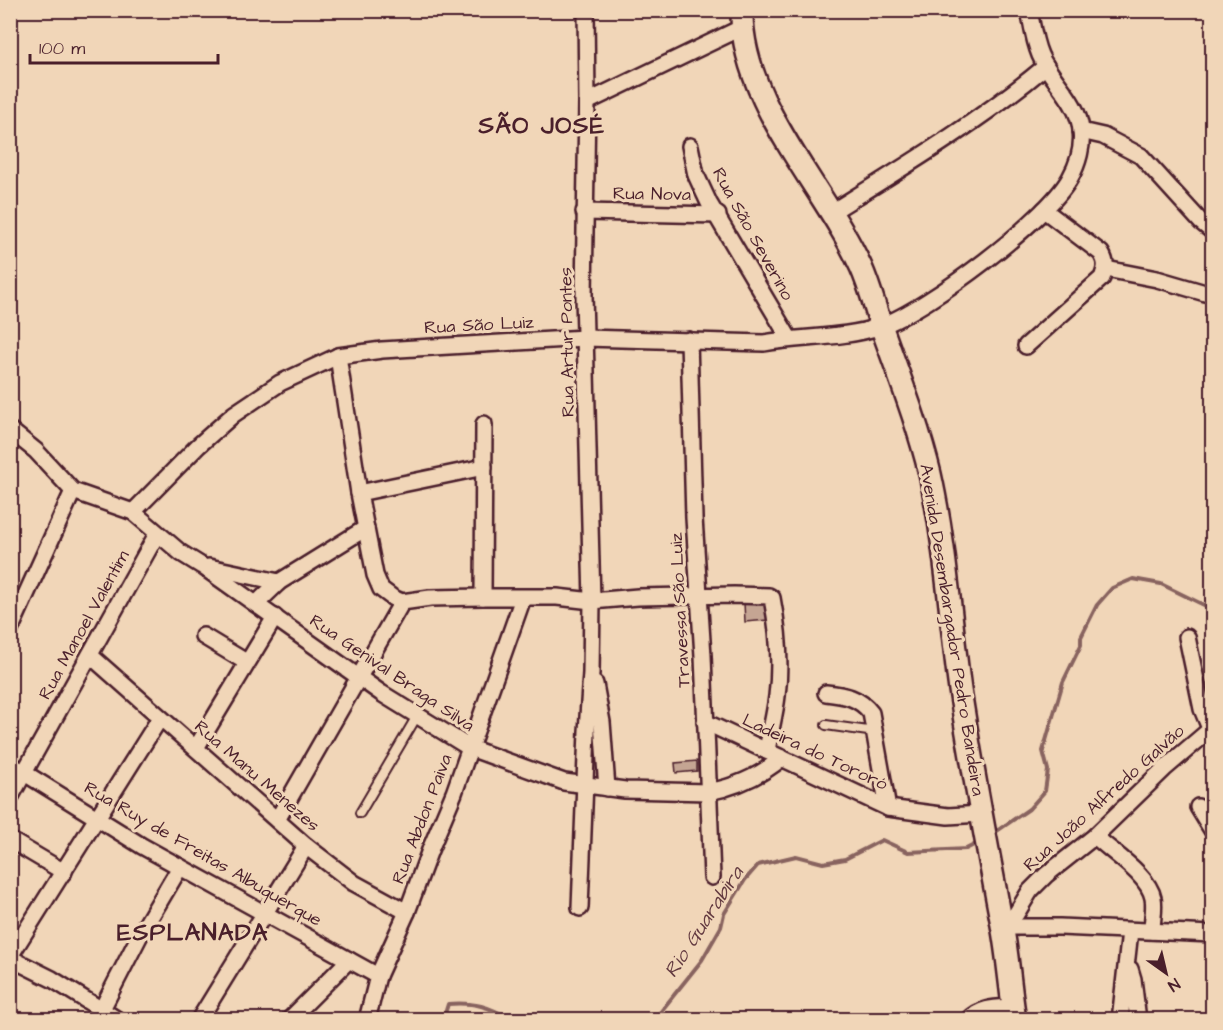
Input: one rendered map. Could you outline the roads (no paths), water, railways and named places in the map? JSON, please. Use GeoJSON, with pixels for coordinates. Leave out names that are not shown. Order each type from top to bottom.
{"type":"FeatureCollection","features":[{"type":"Feature","properties":{"kind":"main road","name":"Avenida Desembargador Pedro Bandeira"},"geometry":{"type":"LineString","coordinates":[[741,19],[751,64],[765,102],[781,134],[861,267],[912,413],[930,475],[944,555],[960,687],[988,860],[1002,927],[1014,1013]]}},
{"type":"Feature","properties":{"kind":"street","name":"Rua Artur Pontes"},"geometry":{"type":"LineString","coordinates":[[580,908],[591,673],[592,601],[585,338],[586,10]]}},
{"type":"Feature","properties":{"kind":"street"},"geometry":{"type":"LineString","coordinates":[[1029,10],[1039,54],[1077,112],[1081,131],[1103,136],[1141,156],[1201,222],[1212,231]]}},
{"type":"Feature","properties":{"kind":"street"},"geometry":{"type":"LineString","coordinates":[[587,102],[741,19]]}},
{"type":"Feature","properties":{"kind":"street"},"geometry":{"type":"LineString","coordinates":[[830,213],[978,119],[1046,66]]}},
{"type":"Feature","properties":{"kind":"street","name":"Rua São Luiz"},"geometry":{"type":"LineString","coordinates":[[133,512],[198,446],[234,414],[280,383],[338,356],[412,348],[585,338],[764,343],[789,338],[838,335],[881,326],[922,305],[948,288],[1044,210],[1069,180],[1079,158],[1081,131]]}},
{"type":"Feature","properties":{"kind":"street","name":"Rua São Severino"},"geometry":{"type":"LineString","coordinates":[[690,146],[696,175],[709,203],[789,338]]}},
{"type":"Feature","properties":{"kind":"street"},"geometry":{"type":"LineString","coordinates":[[1026,346],[1102,278],[1106,268],[1106,261],[1101,253],[1044,210]]}},
{"type":"Feature","properties":{"kind":"street","name":"Rua Nova"},"geometry":{"type":"LineString","coordinates":[[584,212],[718,215]]}},
{"type":"Feature","properties":{"kind":"street"},"geometry":{"type":"LineString","coordinates":[[1106,268],[1157,279],[1212,295]]}},
{"type":"Feature","properties":{"kind":"street","name":"Travessa São Luiz"},"geometry":{"type":"LineString","coordinates":[[689,340],[693,506],[712,877]]}},
{"type":"Feature","properties":{"kind":"street"},"geometry":{"type":"LineString","coordinates":[[338,356],[359,494],[376,580],[387,594],[402,602],[430,598],[483,597],[557,597],[592,601],[638,597],[769,596],[772,599],[775,613],[778,695],[767,751]]}},
{"type":"Feature","properties":{"kind":"street"},"geometry":{"type":"LineString","coordinates":[[483,597],[484,424]]}},
{"type":"Feature","properties":{"kind":"street"},"geometry":{"type":"LineString","coordinates":[[10,430],[41,456],[72,491],[10,630]]}},
{"type":"Feature","properties":{"kind":"street"},"geometry":{"type":"LineString","coordinates":[[359,494],[484,467]]}},
{"type":"Feature","properties":{"kind":"street","name":"Rua Genival Braga Silva"},"geometry":{"type":"LineString","coordinates":[[72,491],[133,512],[181,553],[358,677],[470,748],[564,783],[607,788],[708,792],[755,777],[782,758]]}},
{"type":"Feature","properties":{"kind":"street"},"geometry":{"type":"LineString","coordinates":[[256,604],[279,582],[366,528]]}},
{"type":"Feature","properties":{"kind":"street","name":"Rua Manoel Valentim"},"geometry":{"type":"LineString","coordinates":[[10,798],[157,534]]}},
{"type":"Feature","properties":{"kind":"street","name":"Rua Genival Braga Silva"},"geometry":{"type":"LineString","coordinates":[[202,566],[279,582]]}},
{"type":"Feature","properties":{"kind":"street","name":"Rua Abdon Paiva"},"geometry":{"type":"LineString","coordinates":[[367,1020],[378,976],[407,912],[470,748],[523,598]]}},
{"type":"Feature","properties":{"kind":"street"},"geometry":{"type":"LineString","coordinates":[[277,820],[402,602]]}},
{"type":"Feature","properties":{"kind":"street"},"geometry":{"type":"LineString","coordinates":[[196,748],[275,617]]}},
{"type":"Feature","properties":{"kind":"street"},"geometry":{"type":"LineString","coordinates":[[203,636],[246,662]]}},
{"type":"Feature","properties":{"kind":"street"},"geometry":{"type":"LineString","coordinates":[[1187,637],[1202,709],[1212,730]]}},
{"type":"Feature","properties":{"kind":"street","name":"Rua Manu Menezes"},"geometry":{"type":"LineString","coordinates":[[91,656],[306,846],[354,883],[407,912]]}},
{"type":"Feature","properties":{"kind":"street","name":"Rua Artur Pontes"},"geometry":{"type":"LineString","coordinates":[[591,673],[602,722],[607,788]]}},
{"type":"Feature","properties":{"kind":"street"},"geometry":{"type":"LineString","coordinates":[[826,693],[854,698],[871,713],[888,808]]}},
{"type":"Feature","properties":{"kind":"street"},"geometry":{"type":"LineString","coordinates":[[118,1020],[52,979],[10,957],[160,718]]}},
{"type":"Feature","properties":{"kind":"street","name":"Ladeira do Tororó"},"geometry":{"type":"LineString","coordinates":[[705,722],[888,808],[982,818]]}},
{"type":"Feature","properties":{"kind":"street","name":"Rua João Alfredo Galvão"},"geometry":{"type":"LineString","coordinates":[[1002,927],[1016,914],[1030,891],[1046,875],[1095,836],[1141,790],[1212,730]]}},
{"type":"Feature","properties":{"kind":"street","name":"Rua Ruy de Freitas Albuquerque"},"geometry":{"type":"LineString","coordinates":[[10,764],[180,867],[378,976]]}},
{"type":"Feature","properties":{"kind":"street"},"geometry":{"type":"LineString","coordinates":[[1198,807],[1212,830]]}},
{"type":"Feature","properties":{"kind":"street"},"geometry":{"type":"LineString","coordinates":[[1095,836],[1127,862],[1150,889],[1154,902],[1152,931]]}},
{"type":"Feature","properties":{"kind":"street"},"geometry":{"type":"LineString","coordinates":[[10,840],[64,872]]}},
{"type":"Feature","properties":{"kind":"street"},"geometry":{"type":"LineString","coordinates":[[200,1020],[306,846]]}},
{"type":"Feature","properties":{"kind":"street"},"geometry":{"type":"LineString","coordinates":[[102,1009],[141,933],[180,867]]}},
{"type":"Feature","properties":{"kind":"street"},"geometry":{"type":"LineString","coordinates":[[1002,927],[1060,927],[1212,934]]}},
{"type":"Feature","properties":{"kind":"street"},"geometry":{"type":"LineString","coordinates":[[1120,1020],[1130,931]]}},
{"type":"Feature","properties":{"kind":"street"},"geometry":{"type":"LineString","coordinates":[[289,1020],[349,960]]}},
{"type":"Feature","properties":{"kind":"street"},"geometry":{"type":"LineString","coordinates":[[1127,961],[1133,979],[1138,1020]]}},
{"type":"Feature","properties":{"kind":"street"},"geometry":{"type":"LineString","coordinates":[[969,1020],[976,1013],[989,1009],[1014,1013]]}},
{"type":"Feature","properties":{"kind":"lane"},"geometry":{"type":"LineString","coordinates":[[360,813],[417,716]]}},
{"type":"Feature","properties":{"kind":"lane"},"geometry":{"type":"LineString","coordinates":[[826,725],[875,732]]}},
{"type":"Feature","properties":{"kind":"waterway","name":"Rio Guarabira"},"geometry":{"type":"LineString","coordinates":[[991,835],[1029,809],[1045,791],[1048,770],[1043,751],[1063,682],[1097,605],[1112,588],[1133,579],[1161,584],[1212,609]]}},
{"type":"Feature","properties":{"kind":"waterway","name":"Rio Guarabira"},"geometry":{"type":"LineString","coordinates":[[654,1020],[702,960],[721,927],[724,914],[745,880],[758,865],[796,856],[823,863],[845,859],[882,840],[908,852],[966,849],[980,842]]}},
{"type":"Feature","properties":{"kind":"waterway","name":"Rio Guarabira"},"geometry":{"type":"LineString","coordinates":[[443,1020],[448,1004],[474,1004],[496,1011],[512,1020]]}},
{"type":"Feature","properties":{"kind":"district","name":"SÃO JOSÉ"},"geometry":{"type":"Point","coordinates":[542,126]}},
{"type":"Feature","properties":{"kind":"district","name":"ESPLANADA"},"geometry":{"type":"Point","coordinates":[193,933]}}]}
